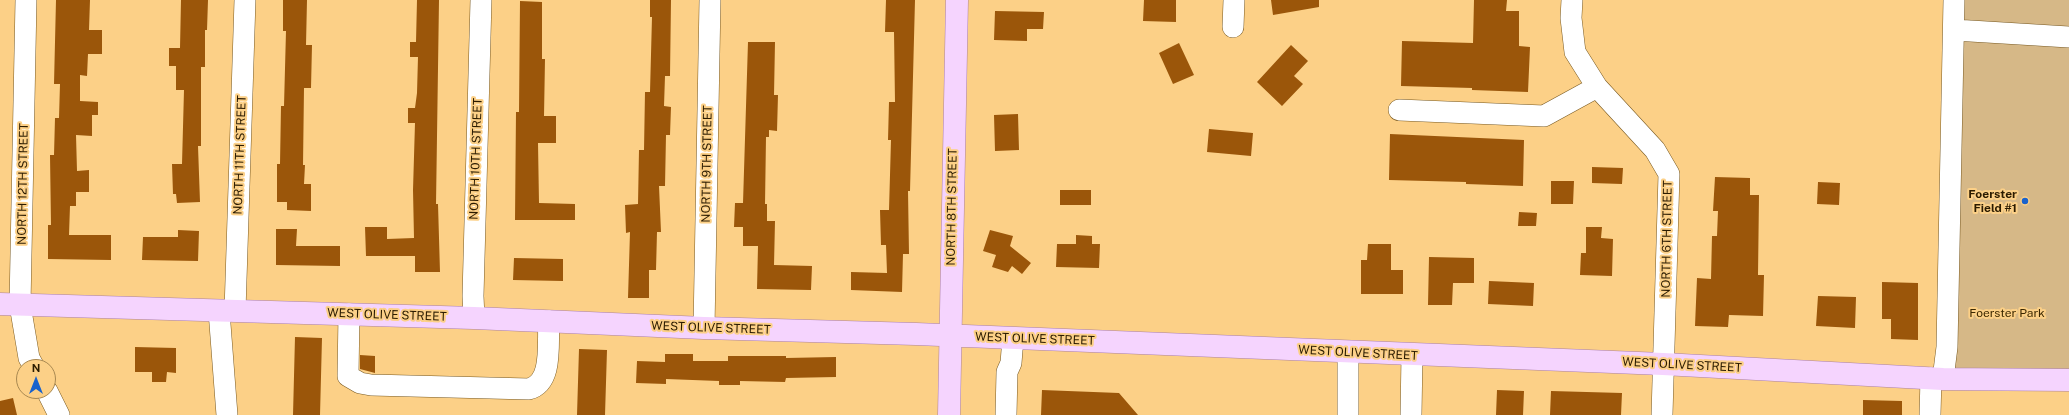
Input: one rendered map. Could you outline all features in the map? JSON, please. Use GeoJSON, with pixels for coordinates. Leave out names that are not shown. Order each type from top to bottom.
{"type":"FeatureCollection","features":[{"type":"Feature","properties":{"kind":"main road","name":"NORTH 8TH STREET"},"geometry":{"type":"LineString","coordinates":[[949,415],[957,0]]}},
{"type":"Feature","properties":{"kind":"main road","name":"WEST OLIVE STREET"},"geometry":{"type":"LineString","coordinates":[[10,304],[474,318],[704,328],[950,335],[1412,355],[1663,364],[1937,378],[2069,380]]}},
{"type":"Feature","properties":{"kind":"street","name":"NORTH 12TH STREET"},"geometry":{"type":"LineString","coordinates":[[26,0],[10,304],[30,359]]}},
{"type":"Feature","properties":{"kind":"street","name":"NORTH 11TH STREET"},"geometry":{"type":"LineString","coordinates":[[228,415],[227,311],[245,0]]}},
{"type":"Feature","properties":{"kind":"street","name":"NORTH 10TH STREET"},"geometry":{"type":"LineString","coordinates":[[474,318],[473,296],[481,0]]}},
{"type":"Feature","properties":{"kind":"street","name":"NORTH 9TH STREET"},"geometry":{"type":"LineString","coordinates":[[704,328],[710,0]]}},
{"type":"Feature","properties":{"kind":"street"},"geometry":{"type":"LineString","coordinates":[[1233,27],[1234,0]]}},
{"type":"Feature","properties":{"kind":"street","name":"NORTH 6TH STREET"},"geometry":{"type":"LineString","coordinates":[[1572,0],[1571,18],[1575,52],[1597,87],[1655,150],[1669,174],[1662,415]]}},
{"type":"Feature","properties":{"kind":"street"},"geometry":{"type":"LineString","coordinates":[[1930,415],[1937,378],[1947,347],[1954,0]]}},
{"type":"Feature","properties":{"kind":"street"},"geometry":{"type":"LineString","coordinates":[[1954,30],[2069,37]]}},
{"type":"Feature","properties":{"kind":"street"},"geometry":{"type":"LineString","coordinates":[[1399,110],[1544,116],[1597,87]]}},
{"type":"Feature","properties":{"kind":"street"},"geometry":{"type":"LineString","coordinates":[[349,314],[348,376],[360,384],[371,385],[529,389],[536,387],[544,376],[548,321]]}},
{"type":"Feature","properties":{"kind":"street"},"geometry":{"type":"LineString","coordinates":[[1006,415],[1007,372],[1011,363],[1014,338]]}},
{"type":"Feature","properties":{"kind":"street"},"geometry":{"type":"LineString","coordinates":[[1348,352],[1348,415]]}},
{"type":"Feature","properties":{"kind":"street"},"geometry":{"type":"LineString","coordinates":[[1411,415],[1412,355]]}},
{"type":"Feature","properties":{"kind":"street"},"geometry":{"type":"LineString","coordinates":[[51,399],[59,415]]}},
{"type":"Feature","properties":{"kind":"green space","name":"Foerster Park"},"geometry":{"type":"Polygon","coordinates":[[[1954,0],[2069,0],[2069,380],[1943,379],[1954,0]]]}},
{"type":"Feature","properties":{"kind":"building"},"geometry":{"type":"Polygon","coordinates":[[[56,0],[90,0],[89,30],[102,30],[102,54],[88,54],[87,76],[80,75],[80,101],[98,102],[98,115],[92,115],[92,136],[76,135],[77,171],[89,170],[89,192],[76,192],[76,206],[70,206],[69,235],[111,235],[111,260],[48,259],[48,225],[51,225],[50,155],[54,155],[55,118],[59,118],[60,84],[54,84],[56,0]]]}},
{"type":"Feature","properties":{"kind":"building"},"geometry":{"type":"Polygon","coordinates":[[[181,0],[208,0],[207,30],[205,30],[205,67],[201,67],[201,146],[198,146],[200,202],[177,203],[176,194],[173,194],[172,164],[182,164],[184,90],[176,90],[176,66],[169,66],[169,48],[180,48],[181,0]]]}},
{"type":"Feature","properties":{"kind":"building"},"geometry":{"type":"Polygon","coordinates":[[[283,0],[307,0],[306,45],[312,45],[311,88],[304,88],[303,165],[305,165],[304,184],[311,184],[311,211],[287,210],[287,202],[277,202],[277,164],[280,164],[281,106],[284,106],[286,31],[283,31],[283,0]]]}},
{"type":"Feature","properties":{"kind":"building"},"geometry":{"type":"Polygon","coordinates":[[[417,0],[439,0],[436,204],[438,204],[440,272],[415,272],[415,256],[366,256],[365,227],[387,227],[387,239],[414,238],[413,190],[415,123],[408,123],[408,108],[415,108],[417,93],[418,57],[410,57],[410,42],[416,42],[417,0]]]}},
{"type":"Feature","properties":{"kind":"building"},"geometry":{"type":"Polygon","coordinates":[[[650,0],[671,0],[670,76],[665,76],[664,106],[671,107],[670,135],[666,135],[665,186],[659,186],[661,232],[657,232],[656,270],[649,270],[649,298],[628,298],[630,232],[626,233],[625,205],[638,204],[639,150],[644,150],[645,92],[650,92],[652,17],[650,17],[650,0]]]}},
{"type":"Feature","properties":{"kind":"building"},"geometry":{"type":"Polygon","coordinates":[[[886,0],[915,0],[910,191],[908,191],[909,254],[903,254],[902,292],[851,290],[851,272],[887,273],[886,245],[881,245],[880,210],[889,210],[891,140],[888,140],[889,102],[895,102],[894,32],[885,32],[886,0]]]}},
{"type":"Feature","properties":{"kind":"building"},"geometry":{"type":"Polygon","coordinates":[[[1144,0],[1176,0],[1176,22],[1143,21],[1144,0]]]}},
{"type":"Feature","properties":{"kind":"building"},"geometry":{"type":"Polygon","coordinates":[[[1271,0],[1319,0],[1319,7],[1273,15],[1271,0]]]}},
{"type":"Feature","properties":{"kind":"building"},"geometry":{"type":"Polygon","coordinates":[[[1474,0],[1507,0],[1506,11],[1519,11],[1519,46],[1530,47],[1528,92],[1472,90],[1472,88],[1401,86],[1402,41],[1473,43],[1474,0]]]}},
{"type":"Feature","properties":{"kind":"building"},"geometry":{"type":"Polygon","coordinates":[[[520,1],[542,2],[542,59],[545,59],[544,116],[556,116],[556,143],[538,143],[539,203],[575,204],[575,220],[515,220],[516,112],[519,112],[520,1]]]}},
{"type":"Feature","properties":{"kind":"building"},"geometry":{"type":"Polygon","coordinates":[[[995,11],[1044,12],[1043,29],[1027,29],[1027,41],[994,40],[995,11]]]}},
{"type":"Feature","properties":{"kind":"building"},"geometry":{"type":"Polygon","coordinates":[[[748,42],[775,42],[774,95],[778,95],[777,131],[769,130],[769,137],[766,137],[765,204],[767,204],[767,221],[775,221],[774,265],[812,266],[811,290],[757,289],[758,246],[743,246],[743,227],[734,227],[735,203],[743,203],[748,42]]]}},
{"type":"Feature","properties":{"kind":"building"},"geometry":{"type":"Polygon","coordinates":[[[1179,43],[1194,75],[1173,84],[1159,53],[1179,43]]]}},
{"type":"Feature","properties":{"kind":"building"},"geometry":{"type":"Polygon","coordinates":[[[1291,45],[1308,61],[1294,76],[1303,84],[1282,106],[1257,82],[1291,45]]]}},
{"type":"Feature","properties":{"kind":"building"},"geometry":{"type":"Polygon","coordinates":[[[1018,114],[1019,150],[995,151],[994,115],[1018,114]]]}},
{"type":"Feature","properties":{"kind":"building"},"geometry":{"type":"Polygon","coordinates":[[[1209,129],[1253,133],[1251,156],[1207,152],[1209,129]]]}},
{"type":"Feature","properties":{"kind":"building"},"geometry":{"type":"Polygon","coordinates":[[[1390,134],[1524,140],[1523,186],[1466,184],[1466,182],[1389,180],[1390,134]]]}},
{"type":"Feature","properties":{"kind":"building"},"geometry":{"type":"Polygon","coordinates":[[[1592,167],[1623,168],[1622,184],[1592,183],[1592,167]]]}},
{"type":"Feature","properties":{"kind":"building"},"geometry":{"type":"Polygon","coordinates":[[[1715,177],[1750,178],[1750,195],[1759,195],[1758,275],[1764,275],[1763,316],[1729,315],[1728,327],[1695,326],[1697,278],[1711,279],[1712,236],[1717,236],[1718,211],[1713,211],[1715,177]]]}},
{"type":"Feature","properties":{"kind":"building"},"geometry":{"type":"Polygon","coordinates":[[[1551,181],[1574,181],[1573,204],[1551,204],[1551,181]]]}},
{"type":"Feature","properties":{"kind":"building"},"geometry":{"type":"Polygon","coordinates":[[[1818,182],[1840,183],[1839,205],[1817,204],[1818,182]]]}},
{"type":"Feature","properties":{"kind":"building"},"geometry":{"type":"Polygon","coordinates":[[[1060,190],[1091,190],[1091,205],[1060,205],[1060,190]]]}},
{"type":"Feature","properties":{"kind":"building"},"geometry":{"type":"Polygon","coordinates":[[[1519,212],[1537,213],[1536,226],[1518,226],[1519,212]]]}},
{"type":"Feature","properties":{"kind":"building"},"geometry":{"type":"Polygon","coordinates":[[[1586,227],[1602,227],[1601,238],[1613,239],[1612,276],[1580,275],[1581,253],[1586,253],[1586,227]]]}},
{"type":"Feature","properties":{"kind":"building"},"geometry":{"type":"Polygon","coordinates":[[[276,229],[297,229],[296,246],[340,246],[340,266],[276,265],[276,229]]]}},
{"type":"Feature","properties":{"kind":"building"},"geometry":{"type":"Polygon","coordinates":[[[178,230],[199,231],[198,261],[142,260],[143,237],[178,237],[178,230]]]}},
{"type":"Feature","properties":{"kind":"building"},"geometry":{"type":"Polygon","coordinates":[[[990,230],[1013,236],[1010,246],[1031,263],[1022,274],[1012,266],[1008,272],[992,267],[996,255],[983,251],[990,230]]]}},
{"type":"Feature","properties":{"kind":"building"},"geometry":{"type":"Polygon","coordinates":[[[1076,235],[1092,236],[1092,244],[1100,244],[1099,268],[1056,267],[1057,244],[1076,244],[1076,235]]]}},
{"type":"Feature","properties":{"kind":"building"},"geometry":{"type":"Polygon","coordinates":[[[1368,244],[1391,244],[1391,270],[1403,270],[1403,294],[1361,294],[1361,260],[1367,260],[1368,244]]]}},
{"type":"Feature","properties":{"kind":"building"},"geometry":{"type":"Polygon","coordinates":[[[1429,257],[1474,258],[1474,283],[1453,283],[1452,305],[1428,305],[1429,257]]]}},
{"type":"Feature","properties":{"kind":"building"},"geometry":{"type":"Polygon","coordinates":[[[514,258],[563,259],[563,281],[513,280],[514,258]]]}},
{"type":"Feature","properties":{"kind":"building"},"geometry":{"type":"Polygon","coordinates":[[[1489,281],[1534,283],[1533,306],[1488,304],[1489,281]]]}},
{"type":"Feature","properties":{"kind":"building"},"geometry":{"type":"Polygon","coordinates":[[[1882,282],[1918,283],[1918,340],[1891,339],[1891,319],[1882,319],[1882,282]]]}},
{"type":"Feature","properties":{"kind":"building"},"geometry":{"type":"Polygon","coordinates":[[[1818,296],[1856,297],[1855,328],[1816,326],[1818,296]]]}},
{"type":"Feature","properties":{"kind":"building"},"geometry":{"type":"Polygon","coordinates":[[[295,337],[322,338],[320,415],[293,415],[295,337]]]}},
{"type":"Feature","properties":{"kind":"building"},"geometry":{"type":"Polygon","coordinates":[[[135,347],[176,348],[176,373],[167,372],[166,382],[152,382],[152,372],[135,372],[135,347]]]}},
{"type":"Feature","properties":{"kind":"building"},"geometry":{"type":"Polygon","coordinates":[[[579,349],[607,350],[605,415],[577,415],[579,349]]]}},
{"type":"Feature","properties":{"kind":"building"},"geometry":{"type":"Polygon","coordinates":[[[665,354],[693,354],[693,361],[728,361],[728,356],[786,356],[786,358],[836,357],[836,377],[786,378],[785,382],[740,381],[740,385],[719,385],[719,381],[666,379],[666,384],[636,383],[637,361],[665,362],[665,354]]]}},
{"type":"Feature","properties":{"kind":"building"},"geometry":{"type":"Polygon","coordinates":[[[360,355],[375,356],[375,373],[360,369],[360,355]]]}},
{"type":"Feature","properties":{"kind":"building"},"geometry":{"type":"Polygon","coordinates":[[[1042,390],[1119,393],[1138,415],[1041,415],[1042,390]]]}},
{"type":"Feature","properties":{"kind":"building"},"geometry":{"type":"Polygon","coordinates":[[[1497,390],[1524,391],[1523,415],[1496,415],[1497,390]]]}},
{"type":"Feature","properties":{"kind":"building"},"geometry":{"type":"Polygon","coordinates":[[[1551,391],[1622,393],[1621,415],[1550,415],[1551,391]]]}},
{"type":"Feature","properties":{"kind":"building"},"geometry":{"type":"Polygon","coordinates":[[[13,398],[17,415],[0,415],[0,401],[13,398]]]}},
{"type":"Feature","properties":{"kind":"building"},"geometry":{"type":"Polygon","coordinates":[[[1863,400],[1902,401],[1902,415],[1863,415],[1863,400]]]}},
{"type":"Feature","properties":{"kind":"place","name":"Foerster Field #1"},"geometry":{"type":"Point","coordinates":[2025,201]}}]}
